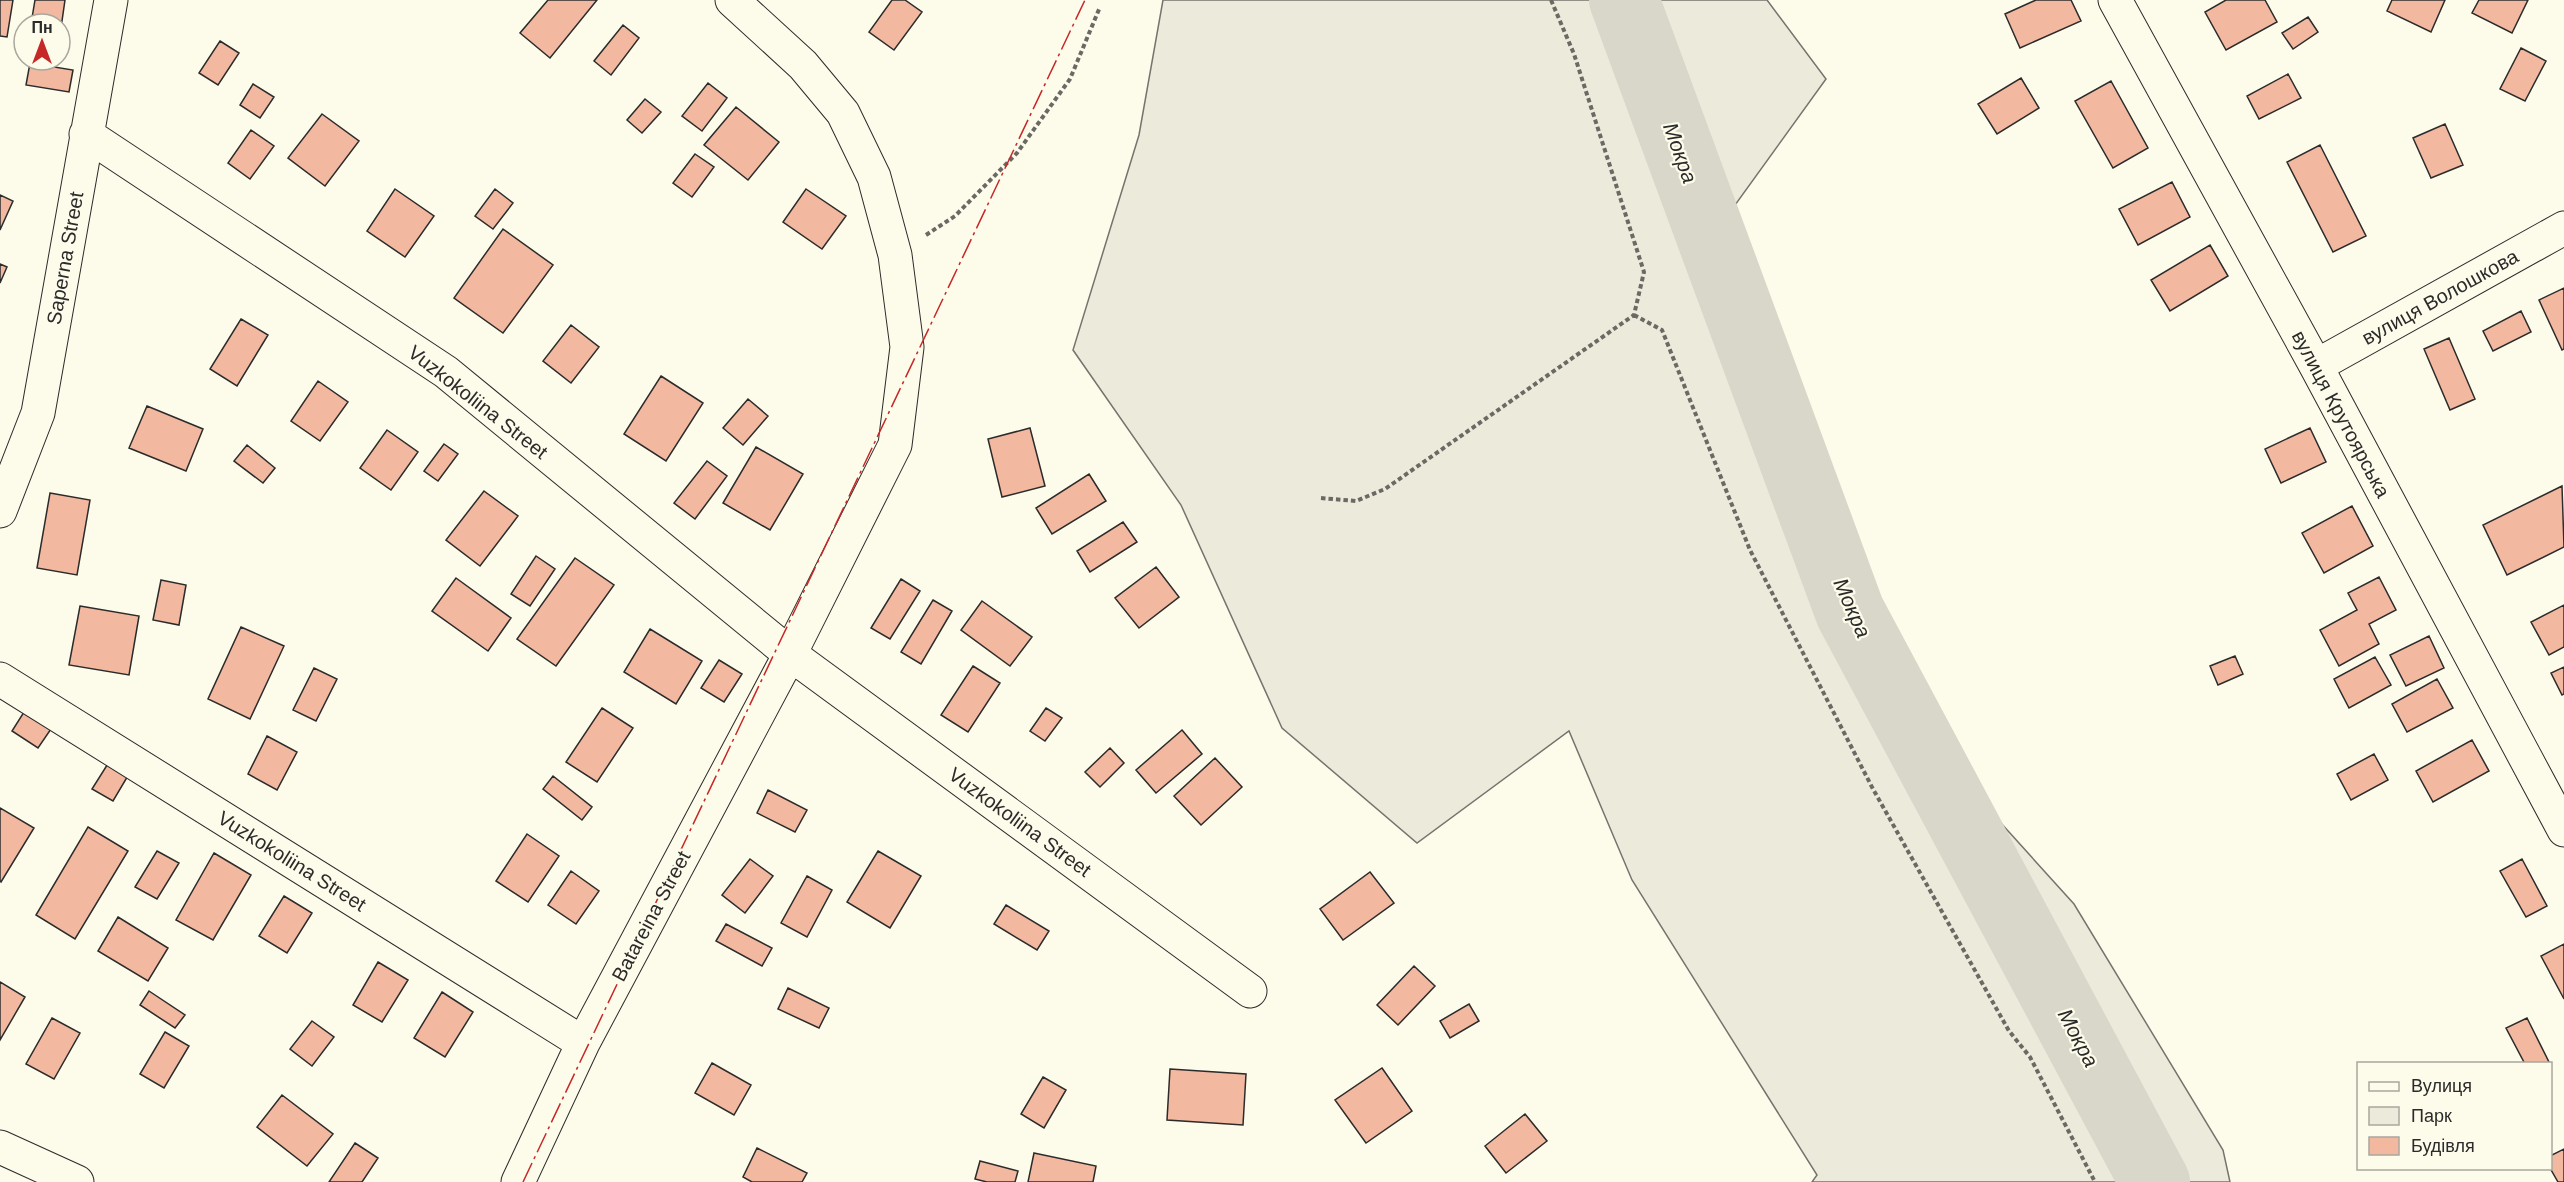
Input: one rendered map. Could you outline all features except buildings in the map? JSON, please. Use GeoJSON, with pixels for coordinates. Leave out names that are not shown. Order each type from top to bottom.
{"type":"FeatureCollection","features":[{"type":"Feature","properties":{"kind":"street","name":"Saperna Street"},"geometry":{"type":"LineString","coordinates":[[0,511],[38,413],[111,0]]}},
{"type":"Feature","properties":{"kind":"street"},"geometry":{"type":"LineString","coordinates":[[732,0],[803,65],[843,113],[874,177],[895,255],[907,347],[895,445],[790,654]]}},
{"type":"Feature","properties":{"kind":"street","name":"вулиця Крутоярська"},"geometry":{"type":"LineString","coordinates":[[2115,0],[2316,366],[2564,830]]}},
{"type":"Feature","properties":{"kind":"street","name":"Vuzkokoliina Street"},"geometry":{"type":"LineString","coordinates":[[86,134],[446,372],[790,654],[1250,991]]}},
{"type":"Feature","properties":{"kind":"street","name":"вулиця Волошкова"},"geometry":{"type":"LineString","coordinates":[[2316,366],[2564,228]]}},
{"type":"Feature","properties":{"kind":"street","name":"Batareina Street"},"geometry":{"type":"LineString","coordinates":[[519,1182],[583,1043],[790,654]]}},
{"type":"Feature","properties":{"kind":"street","name":"Vuzkokoliina Street"},"geometry":{"type":"LineString","coordinates":[[0,679],[583,1043]]}},
{"type":"Feature","properties":{"kind":"street"},"geometry":{"type":"LineString","coordinates":[[0,1147],[77,1182]]}},
{"type":"Feature","properties":{"kind":"path"},"geometry":{"type":"LineString","coordinates":[[1321,498],[1356,501],[1385,489],[1634,315],[1644,272],[1574,54],[1551,0]]}},
{"type":"Feature","properties":{"kind":"path"},"geometry":{"type":"LineString","coordinates":[[895,255],[955,216],[1017,153],[1070,79],[1100,7]]}},
{"type":"Feature","properties":{"kind":"path"},"geometry":{"type":"LineString","coordinates":[[1634,315],[1662,330],[1750,550],[1873,789],[2009,1031],[2030,1058],[2095,1182]]}},
{"type":"Feature","properties":{"kind":"green space"},"geometry":{"type":"Polygon","coordinates":[[[1163,0],[1767,0],[1826,79],[1691,266],[1821,624],[2074,904],[2223,1150],[2230,1182],[1812,1182],[1817,1175],[1632,880],[1569,731],[1417,843],[1282,728],[1181,505],[1073,350],[1139,135],[1163,0]]]}},
{"type":"Feature","properties":{"kind":"waterway","name":"Мокра"},"geometry":{"type":"LineString","coordinates":[[1624,0],[1850,612],[2155,1182]]}},
{"type":"Feature","properties":{"kind":"power"},"geometry":{"type":"LineString","coordinates":[[523,1182],[1085,0]]}}]}
